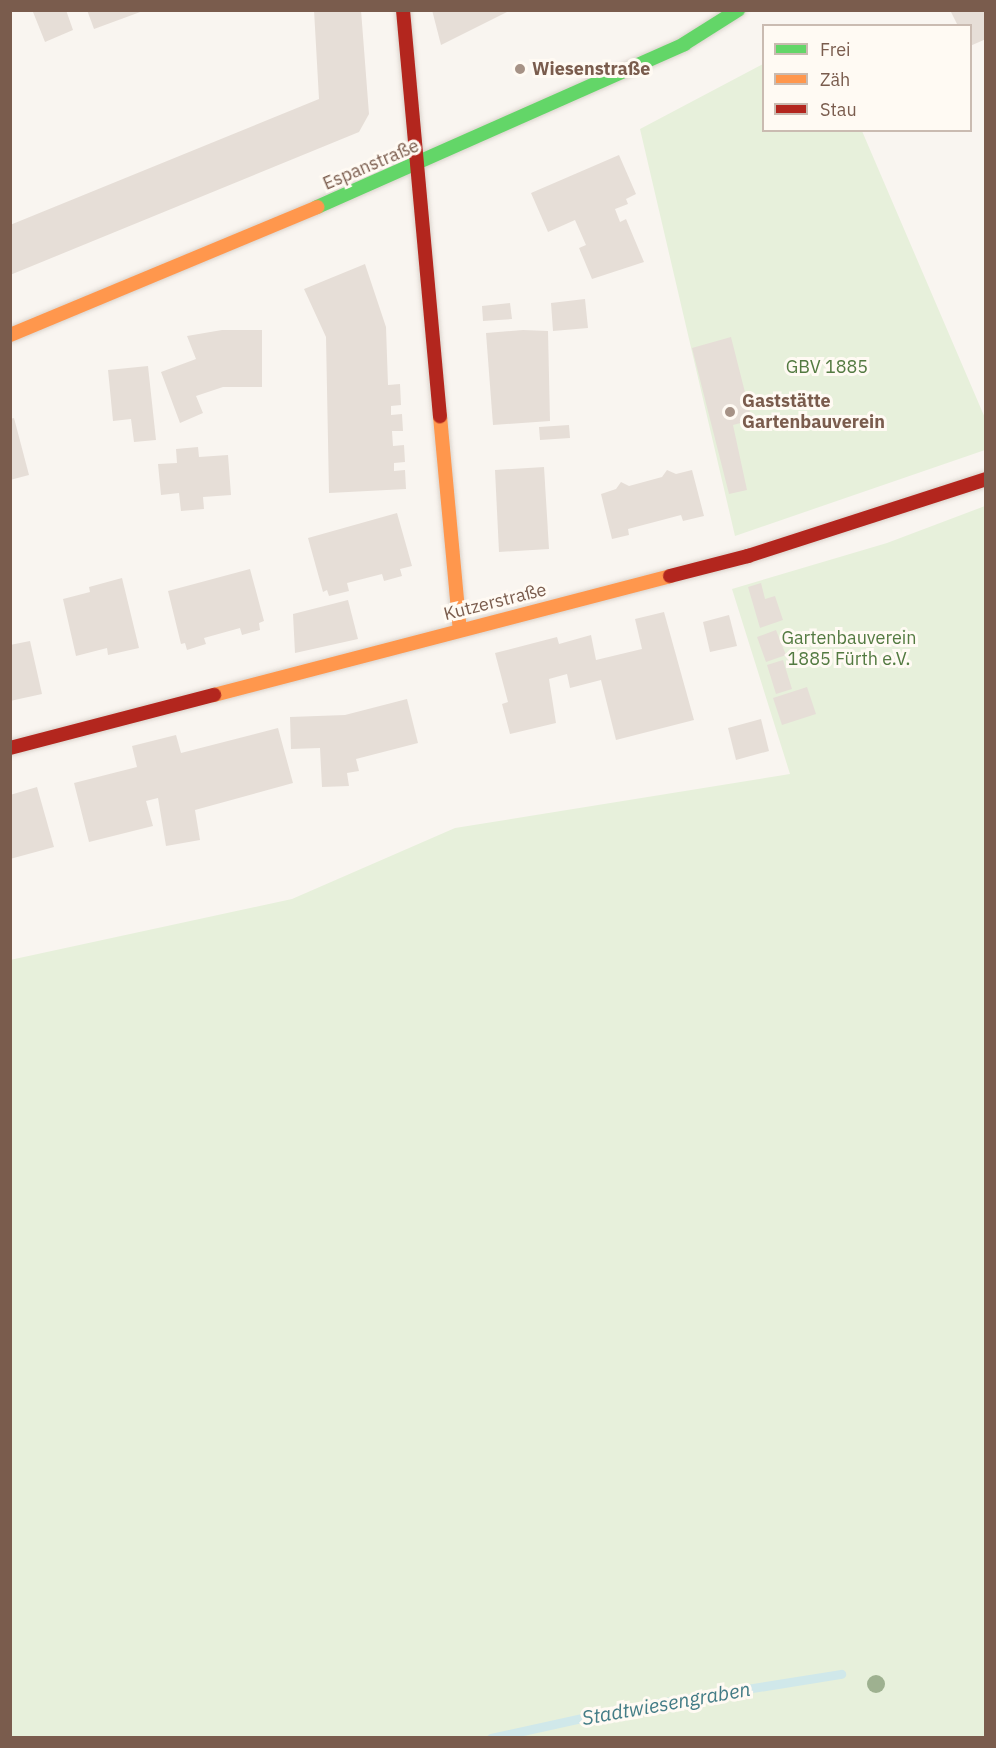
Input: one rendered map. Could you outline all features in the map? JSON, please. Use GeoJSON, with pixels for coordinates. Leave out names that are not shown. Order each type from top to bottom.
{"type":"FeatureCollection","features":[{"type":"Feature","properties":{"kind":"street"},"geometry":{"type":"LineString","coordinates":[[403,10],[416,166],[424,218],[452,573],[460,630]]}},
{"type":"Feature","properties":{"kind":"street","name":"Espanstraße"},"geometry":{"type":"LineString","coordinates":[[10,335],[416,166],[684,44],[738,10]]}},
{"type":"Feature","properties":{"kind":"street","name":"Kutzerstraße"},"geometry":{"type":"LineString","coordinates":[[10,748],[748,556],[986,479]]}},
{"type":"Feature","properties":{"kind":"green space","name":"GBV 1885"},"geometry":{"type":"Polygon","coordinates":[[[762,65],[762,132],[862,132],[985,418],[985,450],[735,536],[640,129],[762,65]]]}},
{"type":"Feature","properties":{"kind":"green space","name":"Gartenbauverein 1885 Fürth e.V."},"geometry":{"type":"Polygon","coordinates":[[[985,506],[985,1737],[11,1737],[10,960],[292,899],[455,828],[790,774],[732,589],[887,543],[985,506]]]}},
{"type":"Feature","properties":{"kind":"building"},"geometry":{"type":"Polygon","coordinates":[[[66,10],[73,30],[45,42],[33,12],[66,10]]]}},
{"type":"Feature","properties":{"kind":"building"},"geometry":{"type":"Polygon","coordinates":[[[87,10],[143,10],[143,11],[94,29],[87,10]]]}},
{"type":"Feature","properties":{"kind":"building"},"geometry":{"type":"Polygon","coordinates":[[[314,10],[361,10],[369,114],[359,132],[10,275],[10,225],[319,99],[314,10]]]}},
{"type":"Feature","properties":{"kind":"building"},"geometry":{"type":"Polygon","coordinates":[[[432,10],[511,10],[441,45],[432,10]]]}},
{"type":"Feature","properties":{"kind":"building"},"geometry":{"type":"Polygon","coordinates":[[[950,10],[986,10],[986,39],[972,45],[972,24],[957,24],[950,10]]]}},
{"type":"Feature","properties":{"kind":"building"},"geometry":{"type":"Polygon","coordinates":[[[619,155],[636,194],[626,199],[628,204],[615,209],[620,222],[626,219],[644,262],[592,279],[579,248],[586,245],[575,220],[548,232],[531,193],[619,155]]]}},
{"type":"Feature","properties":{"kind":"building"},"geometry":{"type":"Polygon","coordinates":[[[365,264],[386,327],[388,385],[400,384],[401,405],[391,406],[391,415],[402,414],[403,431],[392,431],[393,446],[404,445],[405,462],[394,463],[394,471],[405,470],[406,489],[329,493],[326,337],[304,289],[365,264]]]}},
{"type":"Feature","properties":{"kind":"building"},"geometry":{"type":"Polygon","coordinates":[[[585,299],[588,328],[553,331],[551,303],[585,299]]]}},
{"type":"Feature","properties":{"kind":"building"},"geometry":{"type":"Polygon","coordinates":[[[510,303],[512,319],[483,321],[482,306],[510,303]]]}},
{"type":"Feature","properties":{"kind":"building"},"geometry":{"type":"Polygon","coordinates":[[[222,330],[262,330],[262,387],[223,387],[196,396],[203,413],[180,423],[161,372],[196,359],[187,336],[222,330]]]}},
{"type":"Feature","properties":{"kind":"building"},"geometry":{"type":"Polygon","coordinates":[[[523,330],[548,331],[550,421],[493,425],[486,333],[523,330]]]}},
{"type":"Feature","properties":{"kind":"building"},"geometry":{"type":"Polygon","coordinates":[[[731,337],[752,420],[733,425],[747,490],[729,494],[692,348],[731,337]]]}},
{"type":"Feature","properties":{"kind":"building"},"geometry":{"type":"Polygon","coordinates":[[[148,366],[156,440],[134,442],[131,419],[113,421],[108,370],[148,366]]]}},
{"type":"Feature","properties":{"kind":"building"},"geometry":{"type":"Polygon","coordinates":[[[14,418],[29,475],[10,480],[10,419],[14,418]]]}},
{"type":"Feature","properties":{"kind":"building"},"geometry":{"type":"Polygon","coordinates":[[[569,425],[570,438],[540,440],[539,427],[569,425]]]}},
{"type":"Feature","properties":{"kind":"building"},"geometry":{"type":"Polygon","coordinates":[[[198,447],[199,457],[228,455],[231,495],[203,497],[204,509],[181,511],[179,493],[161,495],[158,464],[177,463],[176,449],[198,447]]]}},
{"type":"Feature","properties":{"kind":"building"},"geometry":{"type":"Polygon","coordinates":[[[544,467],[549,549],[499,552],[495,470],[544,467]]]}},
{"type":"Feature","properties":{"kind":"building"},"geometry":{"type":"Polygon","coordinates":[[[667,470],[676,474],[692,470],[704,516],[683,521],[681,515],[628,529],[629,535],[612,539],[601,494],[616,489],[621,482],[629,486],[662,477],[667,470]]]}},
{"type":"Feature","properties":{"kind":"building"},"geometry":{"type":"Polygon","coordinates":[[[397,513],[412,566],[400,569],[402,576],[384,581],[382,574],[347,583],[349,591],[329,596],[327,590],[323,592],[308,538],[397,513]]]}},
{"type":"Feature","properties":{"kind":"building"},"geometry":{"type":"Polygon","coordinates":[[[250,569],[264,621],[259,623],[260,630],[242,635],[240,628],[204,638],[206,644],[187,650],[185,643],[181,644],[168,591],[250,569]]]}},
{"type":"Feature","properties":{"kind":"building"},"geometry":{"type":"Polygon","coordinates":[[[122,578],[139,648],[108,655],[107,648],[76,656],[63,599],[90,592],[89,587],[122,578]]]}},
{"type":"Feature","properties":{"kind":"building"},"geometry":{"type":"Polygon","coordinates":[[[761,583],[765,599],[775,596],[783,620],[760,628],[748,587],[761,583]]]}},
{"type":"Feature","properties":{"kind":"building"},"geometry":{"type":"Polygon","coordinates":[[[348,600],[358,639],[295,653],[293,614],[348,600]]]}},
{"type":"Feature","properties":{"kind":"building"},"geometry":{"type":"Polygon","coordinates":[[[664,612],[694,720],[616,740],[601,680],[570,688],[567,674],[549,679],[556,723],[510,734],[502,704],[508,702],[495,653],[557,637],[559,644],[591,635],[596,660],[642,649],[635,619],[664,612]]]}},
{"type":"Feature","properties":{"kind":"building"},"geometry":{"type":"Polygon","coordinates":[[[729,615],[737,646],[710,652],[703,622],[729,615]]]}},
{"type":"Feature","properties":{"kind":"building"},"geometry":{"type":"Polygon","coordinates":[[[776,630],[786,655],[766,662],[757,637],[776,630]]]}},
{"type":"Feature","properties":{"kind":"building"},"geometry":{"type":"Polygon","coordinates":[[[30,641],[42,694],[10,701],[10,645],[30,641]]]}},
{"type":"Feature","properties":{"kind":"building"},"geometry":{"type":"Polygon","coordinates":[[[783,660],[792,689],[776,694],[767,665],[783,660]]]}},
{"type":"Feature","properties":{"kind":"building"},"geometry":{"type":"Polygon","coordinates":[[[807,687],[816,714],[782,725],[773,698],[807,687]]]}},
{"type":"Feature","properties":{"kind":"building"},"geometry":{"type":"Polygon","coordinates":[[[407,699],[418,743],[356,759],[359,771],[347,773],[349,786],[322,787],[320,748],[291,749],[290,717],[345,715],[407,699]]]}},
{"type":"Feature","properties":{"kind":"building"},"geometry":{"type":"Polygon","coordinates":[[[761,719],[769,751],[736,760],[728,728],[761,719]]]}},
{"type":"Feature","properties":{"kind":"building"},"geometry":{"type":"Polygon","coordinates":[[[278,728],[293,783],[195,810],[200,840],[166,846],[158,798],[146,801],[153,826],[89,842],[74,783],[137,767],[132,746],[176,735],[181,753],[278,728]]]}},
{"type":"Feature","properties":{"kind":"building"},"geometry":{"type":"Polygon","coordinates":[[[37,787],[54,847],[10,859],[10,795],[37,787]]]}},
{"type":"Feature","properties":{"kind":"waterway","name":"Stadtwiesengraben"},"geometry":{"type":"LineString","coordinates":[[491,1738],[628,1708],[841,1674]]}},
{"type":"Feature","properties":{"kind":"traffic: fast"},"geometry":{"type":"LineString","coordinates":[[317,207],[684,44],[738,10]]}},
{"type":"Feature","properties":{"kind":"traffic: slow"},"geometry":{"type":"LineString","coordinates":[[10,335],[317,207]]}},
{"type":"Feature","properties":{"kind":"traffic: slow"},"geometry":{"type":"LineString","coordinates":[[440,416],[460,630]]}},
{"type":"Feature","properties":{"kind":"traffic: slow"},"geometry":{"type":"LineString","coordinates":[[214,695],[670,576]]}},
{"type":"Feature","properties":{"kind":"traffic: jam"},"geometry":{"type":"LineString","coordinates":[[403,10],[440,416]]}},
{"type":"Feature","properties":{"kind":"traffic: jam"},"geometry":{"type":"LineString","coordinates":[[670,576],[748,556],[986,479]]}},
{"type":"Feature","properties":{"kind":"traffic: jam"},"geometry":{"type":"LineString","coordinates":[[10,748],[214,695]]}},
{"type":"Feature","properties":{"kind":"place","name":"Wiesenstraße"},"geometry":{"type":"Point","coordinates":[520,69]}},
{"type":"Feature","properties":{"kind":"place","name":"Gaststätte Gartenbauverein"},"geometry":{"type":"Point","coordinates":[730,412]}}]}
